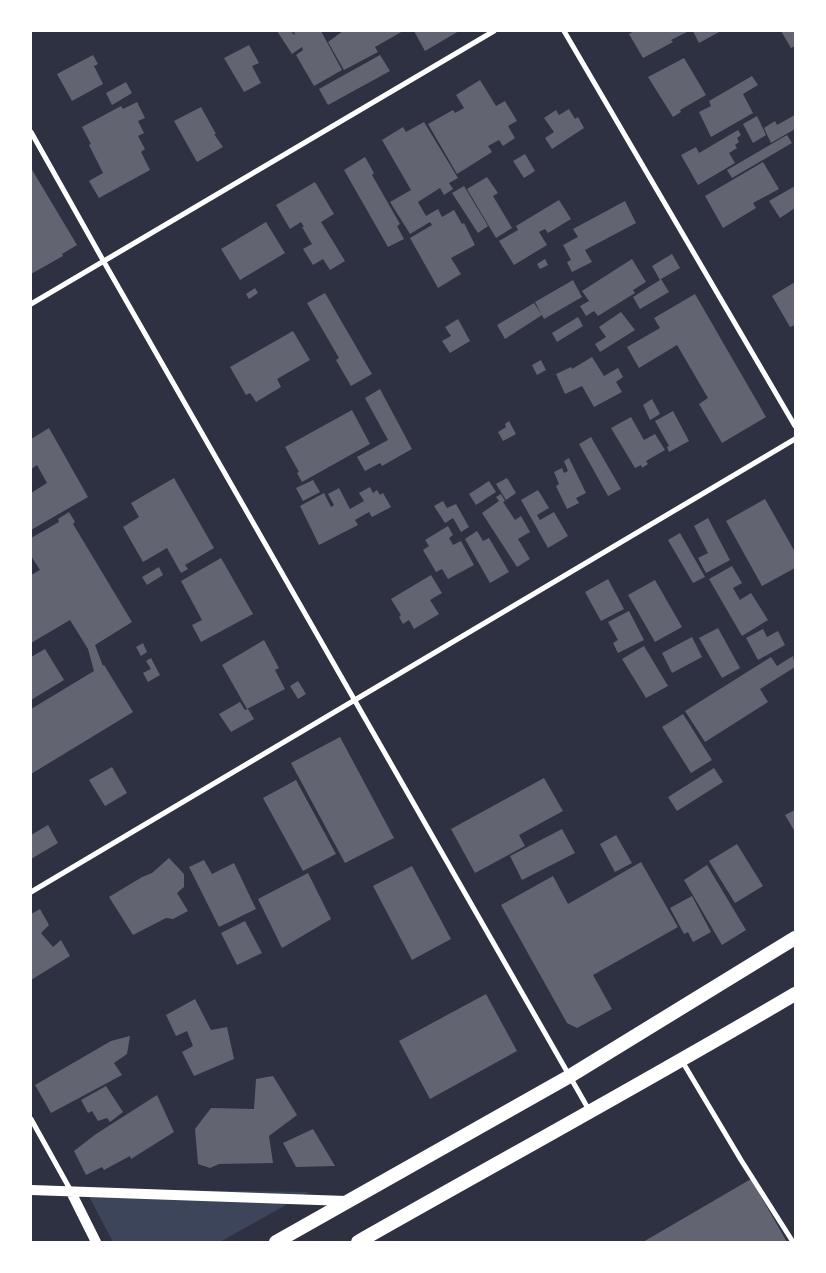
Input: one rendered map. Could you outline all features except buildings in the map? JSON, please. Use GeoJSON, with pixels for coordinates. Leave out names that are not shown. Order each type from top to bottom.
{"type":"FeatureCollection","features":[{"type":"Feature","properties":{"kind":"highway"},"geometry":{"type":"LineString","coordinates":[[276,1242],[570,1076],[795,938]]}},
{"type":"Feature","properties":{"kind":"highway"},"geometry":{"type":"LineString","coordinates":[[358,1242],[682,1061],[795,994]]}},
{"type":"Feature","properties":{"kind":"main road"},"geometry":{"type":"LineString","coordinates":[[31,1190],[346,1201]]}},
{"type":"Feature","properties":{"kind":"main road"},"geometry":{"type":"LineString","coordinates":[[71,1192],[96,1242]]}},
{"type":"Feature","properties":{"kind":"street"},"geometry":{"type":"LineString","coordinates":[[31,304],[494,31]]}},
{"type":"Feature","properties":{"kind":"street"},"geometry":{"type":"LineString","coordinates":[[564,31],[795,426]]}},
{"type":"Feature","properties":{"kind":"street"},"geometry":{"type":"LineString","coordinates":[[31,132],[590,1111]]}},
{"type":"Feature","properties":{"kind":"street"},"geometry":{"type":"LineString","coordinates":[[31,892],[795,439]]}},
{"type":"Feature","properties":{"kind":"street"},"geometry":{"type":"LineString","coordinates":[[682,1061],[740,1160],[793,1242]]}},
{"type":"Feature","properties":{"kind":"street"},"geometry":{"type":"LineString","coordinates":[[31,1119],[71,1192]]}},
{"type":"Feature","properties":{"kind":"shaded area"},"geometry":{"type":"Polygon","coordinates":[[[85,1189],[309,1192],[220,1242],[113,1242],[85,1189]]]}}]}
